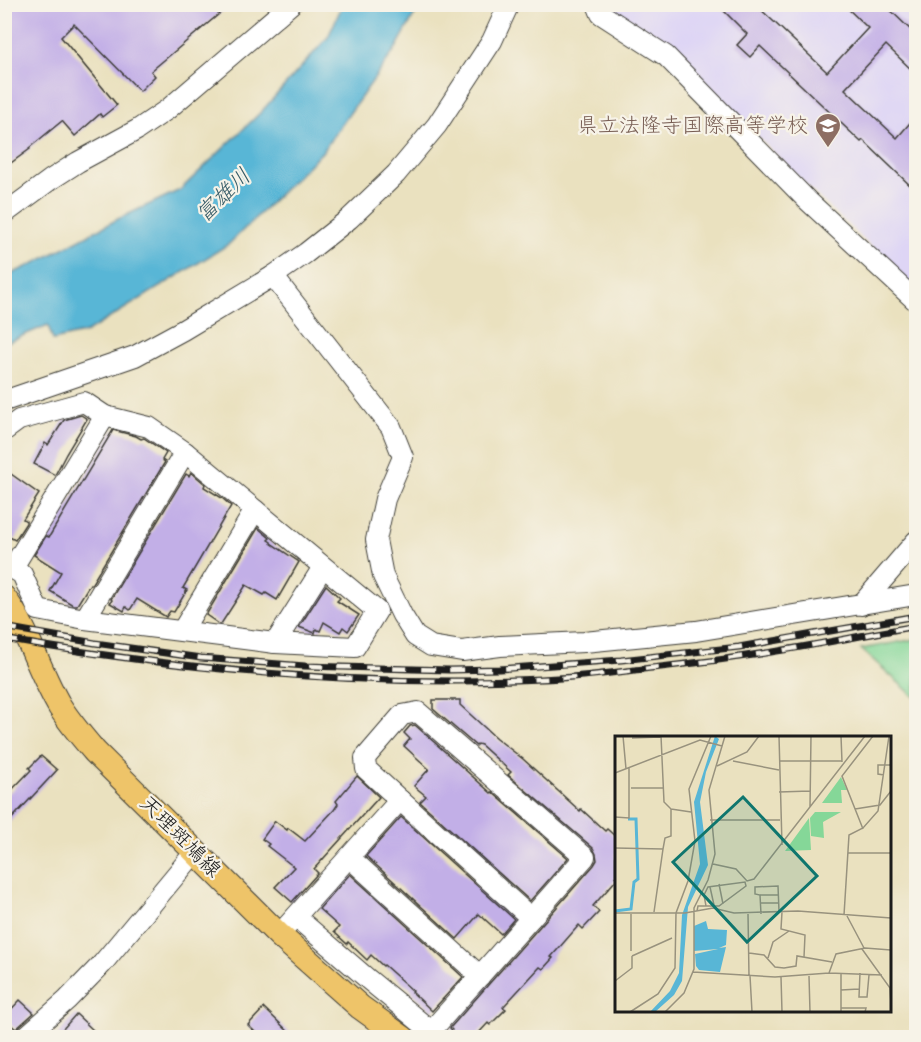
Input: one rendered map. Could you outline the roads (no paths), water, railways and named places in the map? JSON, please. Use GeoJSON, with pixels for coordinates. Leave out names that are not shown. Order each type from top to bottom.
{"type":"FeatureCollection","features":[{"type":"Feature","properties":{"kind":"main road","name":"天理斑鳩線"},"geometry":{"type":"LineString","coordinates":[[4,598],[21,624],[60,706],[94,752],[279,935],[360,1007],[402,1038]]}},
{"type":"Feature","properties":{"kind":"street"},"geometry":{"type":"LineString","coordinates":[[4,214],[59,174],[137,130],[168,109],[291,4]]}},
{"type":"Feature","properties":{"kind":"street"},"geometry":{"type":"LineString","coordinates":[[4,401],[135,356],[273,276],[306,253],[349,219],[396,174],[437,125],[492,41],[509,4]]}},
{"type":"Feature","properties":{"kind":"street"},"geometry":{"type":"LineString","coordinates":[[597,4],[601,14],[666,56],[807,200],[916,301]]}},
{"type":"Feature","properties":{"kind":"street"},"geometry":{"type":"LineString","coordinates":[[273,276],[390,427],[403,457],[385,499],[376,540],[383,576],[402,615],[415,636],[431,646],[462,651],[696,631],[916,595]]}},
{"type":"Feature","properties":{"kind":"street"},"geometry":{"type":"LineString","coordinates":[[4,431],[19,420],[84,402],[105,416],[149,427],[184,452],[377,611],[355,647],[275,643],[85,619],[38,610],[22,574],[8,566],[105,416]]}},
{"type":"Feature","properties":{"kind":"street"},"geometry":{"type":"LineString","coordinates":[[85,619],[184,452]]}},
{"type":"Feature","properties":{"kind":"street"},"geometry":{"type":"LineString","coordinates":[[182,631],[255,510]]}},
{"type":"Feature","properties":{"kind":"street"},"geometry":{"type":"LineString","coordinates":[[861,605],[916,541]]}},
{"type":"Feature","properties":{"kind":"street"},"geometry":{"type":"LineString","coordinates":[[275,643],[323,567]]}},
{"type":"Feature","properties":{"kind":"street"},"geometry":{"type":"LineString","coordinates":[[296,917],[429,1034],[585,857],[418,712],[402,715],[365,758],[366,769],[531,918]]}},
{"type":"Feature","properties":{"kind":"street"},"geometry":{"type":"LineString","coordinates":[[279,935],[400,800]]}},
{"type":"Feature","properties":{"kind":"street"},"geometry":{"type":"LineString","coordinates":[[24,1038],[67,1000],[102,964],[195,852]]}},
{"type":"Feature","properties":{"kind":"street"},"geometry":{"type":"LineString","coordinates":[[349,857],[480,976]]}},
{"type":"Feature","properties":{"kind":"water","name":"富雄川"},"geometry":{"type":"Polygon","coordinates":[[[343,4],[420,5],[396,48],[322,152],[229,244],[87,332],[53,340],[48,325],[5,343],[5,277],[180,190],[261,112],[328,37],[343,4]]]}},
{"type":"Feature","properties":{"kind":"railway"},"geometry":{"type":"LineString","coordinates":[[4,627],[201,658],[305,666],[449,670],[499,669],[621,660],[739,647],[916,616]]}},
{"type":"Feature","properties":{"kind":"railway"},"geometry":{"type":"LineString","coordinates":[[4,639],[137,659],[272,674],[474,681],[567,678],[703,662],[916,626]]}},
{"type":"Feature","properties":{"kind":"place","name":"県立法隆寺国際高等学校"},"geometry":{"type":"Point","coordinates":[828,149]}}]}
